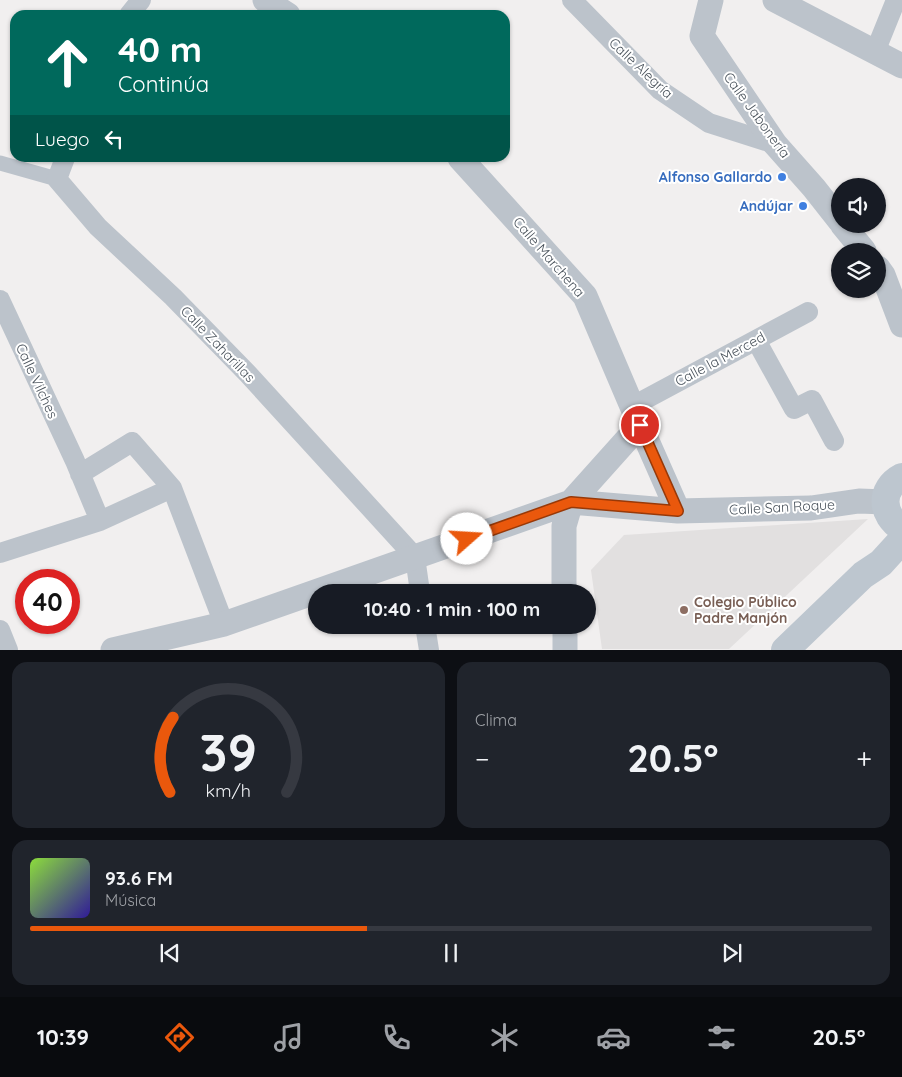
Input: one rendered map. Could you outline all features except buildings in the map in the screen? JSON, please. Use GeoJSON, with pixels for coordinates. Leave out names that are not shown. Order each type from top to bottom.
{"type":"FeatureCollection","features":[{"type":"Feature","properties":{"kind":"main road"},"geometry":{"type":"LineString","coordinates":[[785,650],[863,575],[881,563],[895,522],[890,486],[902,477]]}},
{"type":"Feature","properties":{"kind":"street"},"geometry":{"type":"LineString","coordinates":[[133,10],[141,0]]}},
{"type":"Feature","properties":{"kind":"street"},"geometry":{"type":"LineString","coordinates":[[265,0],[280,10]]}},
{"type":"Feature","properties":{"kind":"street","name":"Calle Alegría"},"geometry":{"type":"LineString","coordinates":[[572,0],[660,90],[709,123],[775,144]]}},
{"type":"Feature","properties":{"kind":"street","name":"Calle Jabonería"},"geometry":{"type":"LineString","coordinates":[[711,0],[702,36],[775,144],[831,209]]}},
{"type":"Feature","properties":{"kind":"street"},"geometry":{"type":"LineString","coordinates":[[775,0],[902,66]]}},
{"type":"Feature","properties":{"kind":"street"},"geometry":{"type":"LineString","coordinates":[[875,52],[896,0]]}},
{"type":"Feature","properties":{"kind":"street"},"geometry":{"type":"LineString","coordinates":[[0,163],[56,179],[63,162]]}},
{"type":"Feature","properties":{"kind":"street","name":"Calle Marchena"},"geometry":{"type":"LineString","coordinates":[[464,162],[585,296],[678,511]]}},
{"type":"Feature","properties":{"kind":"street","name":"Calle Zaharillas"},"geometry":{"type":"LineString","coordinates":[[56,179],[98,227],[173,297],[248,374],[415,557]]}},
{"type":"Feature","properties":{"kind":"street","name":"Calle Jabonería"},"geometry":{"type":"LineString","coordinates":[[850,233],[858,243]]}},
{"type":"Feature","properties":{"kind":"street"},"geometry":{"type":"LineString","coordinates":[[886,283],[902,326]]}},
{"type":"Feature","properties":{"kind":"street","name":"Calle Vilches"},"geometry":{"type":"LineString","coordinates":[[0,300],[78,467],[100,521]]}},
{"type":"Feature","properties":{"kind":"street","name":"Calle la Merced"},"geometry":{"type":"LineString","coordinates":[[636,416],[756,340],[808,312]]}},
{"type":"Feature","properties":{"kind":"street"},"geometry":{"type":"LineString","coordinates":[[756,340],[794,409],[812,400],[834,441]]}},
{"type":"Feature","properties":{"kind":"street"},"geometry":{"type":"LineString","coordinates":[[564,584],[564,526],[571,502],[636,416]]}},
{"type":"Feature","properties":{"kind":"street"},"geometry":{"type":"LineString","coordinates":[[78,467],[132,442],[172,488],[224,624]]}},
{"type":"Feature","properties":{"kind":"street"},"geometry":{"type":"LineString","coordinates":[[0,553],[100,521],[172,488]]}},
{"type":"Feature","properties":{"kind":"street","name":"Calle San Roque"},"geometry":{"type":"LineString","coordinates":[[571,502],[678,511],[811,508],[859,501],[895,522]]}},
{"type":"Feature","properties":{"kind":"street"},"geometry":{"type":"LineString","coordinates":[[113,650],[224,624],[571,502]]}},
{"type":"Feature","properties":{"kind":"street"},"geometry":{"type":"LineString","coordinates":[[415,557],[419,584]]}},
{"type":"Feature","properties":{"kind":"street"},"geometry":{"type":"LineString","coordinates":[[0,630],[8,650]]}},
{"type":"Feature","properties":{"kind":"street"},"geometry":{"type":"LineString","coordinates":[[426,634],[429,650]]}},
{"type":"Feature","properties":{"kind":"street"},"geometry":{"type":"LineString","coordinates":[[565,634],[565,650]]}},
{"type":"Feature","properties":{"kind":"shaded area","name":"Colegio Público Padre Manjón"},"geometry":{"type":"Polygon","coordinates":[[[868,519],[729,649],[602,649],[596,606],[596,584],[593,584],[591,570],[624,535],[868,519]]]}},
{"type":"Feature","properties":{"kind":"place","name":"Alfonso Gallardo"},"geometry":{"type":"Point","coordinates":[782,177]}},
{"type":"Feature","properties":{"kind":"place","name":"Andújar"},"geometry":{"type":"Point","coordinates":[803,206]}},
{"type":"Feature","properties":{"kind":"place","name":"Colegio Público Padre Manjón"},"geometry":{"type":"Point","coordinates":[684,610]}},
{"type":"Feature","properties":{"kind":"route"},"geometry":{"type":"LineString","coordinates":[[467,539],[571,502],[678,511],[640,425]]}}]}
